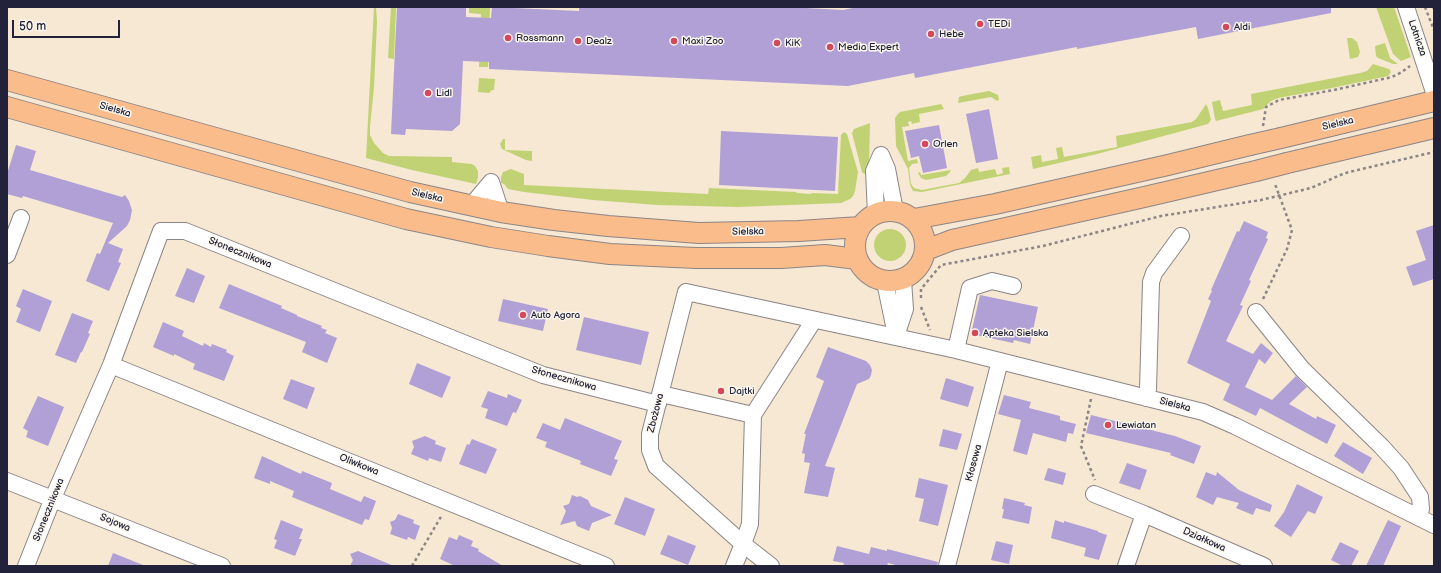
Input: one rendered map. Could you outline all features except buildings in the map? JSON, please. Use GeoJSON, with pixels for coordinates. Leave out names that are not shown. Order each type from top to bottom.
{"type":"FeatureCollection","features":[{"type":"Feature","properties":{"kind":"main road","name":"Sielska"},"geometry":{"type":"LineString","coordinates":[[7,80],[402,190],[501,212],[608,226],[699,232],[799,231],[860,227]]}},
{"type":"Feature","properties":{"kind":"main road","name":"Sielska"},"geometry":{"type":"LineString","coordinates":[[914,219],[995,204],[1168,165],[1434,101]]}},
{"type":"Feature","properties":{"kind":"main road"},"geometry":{"type":"LineString","coordinates":[[7,107],[406,219],[491,237],[610,254],[696,258],[781,258],[826,255],[857,259]]}},
{"type":"Feature","properties":{"kind":"main road"},"geometry":{"type":"LineString","coordinates":[[926,250],[952,240],[1140,198],[1434,128]]}},
{"type":"Feature","properties":{"kind":"main road"},"geometry":{"type":"LineString","coordinates":[[885,212],[905,214],[914,219],[921,228],[925,239],[926,250],[924,259],[919,268],[912,275],[894,281],[876,279],[868,274],[861,267],[857,259],[855,248],[856,237],[860,227],[867,219],[885,212]]}},
{"type":"Feature","properties":{"kind":"street","name":"Lotnicza"},"geometry":{"type":"LineString","coordinates":[[1406,7],[1434,92]]}},
{"type":"Feature","properties":{"kind":"street"},"geometry":{"type":"LineString","coordinates":[[471,206],[491,182],[501,212]]}},
{"type":"Feature","properties":{"kind":"street"},"geometry":{"type":"LineString","coordinates":[[7,255],[21,218]]}},
{"type":"Feature","properties":{"kind":"street","name":"Słonecznikowa"},"geometry":{"type":"LineString","coordinates":[[26,566],[53,498],[111,365],[161,231],[185,231],[543,375],[659,399],[753,415]]}},
{"type":"Feature","properties":{"kind":"street"},"geometry":{"type":"LineString","coordinates":[[1146,398],[1148,389],[1151,282],[1154,273],[1181,236]]}},
{"type":"Feature","properties":{"kind":"street"},"geometry":{"type":"LineString","coordinates":[[894,281],[896,336]]}},
{"type":"Feature","properties":{"kind":"street"},"geometry":{"type":"LineString","coordinates":[[956,350],[970,288],[992,281],[1013,286]]}},
{"type":"Feature","properties":{"kind":"street","name":"Sielska"},"geometry":{"type":"LineString","coordinates":[[686,292],[896,336],[1203,412],[1235,426],[1434,525]]}},
{"type":"Feature","properties":{"kind":"street","name":"Zbożowa"},"geometry":{"type":"LineString","coordinates":[[686,292],[650,434],[650,450],[656,466],[743,544],[771,566]]}},
{"type":"Feature","properties":{"kind":"street"},"geometry":{"type":"LineString","coordinates":[[1256,312],[1302,369],[1381,446],[1401,468],[1420,498],[1421,509],[1419,517]]}},
{"type":"Feature","properties":{"kind":"street"},"geometry":{"type":"LineString","coordinates":[[734,566],[750,524],[753,415],[814,320]]}},
{"type":"Feature","properties":{"kind":"street","name":"Kłosowa"},"geometry":{"type":"LineString","coordinates":[[947,566],[1000,361]]}},
{"type":"Feature","properties":{"kind":"street","name":"Oliwkowa"},"geometry":{"type":"LineString","coordinates":[[111,365],[606,566]]}},
{"type":"Feature","properties":{"kind":"street","name":"Sojowa"},"geometry":{"type":"LineString","coordinates":[[7,481],[222,566]]}},
{"type":"Feature","properties":{"kind":"street","name":"Działkowa"},"geometry":{"type":"LineString","coordinates":[[1098,496],[1144,514],[1264,566]]}},
{"type":"Feature","properties":{"kind":"street"},"geometry":{"type":"LineString","coordinates":[[1126,566],[1144,514]]}},
{"type":"Feature","properties":{"kind":"path"},"geometry":{"type":"LineString","coordinates":[[1426,7],[1434,30]]}},
{"type":"Feature","properties":{"kind":"path"},"geometry":{"type":"LineString","coordinates":[[1264,118],[1266,107],[1279,100],[1392,77],[1402,72]]}},
{"type":"Feature","properties":{"kind":"path"},"geometry":{"type":"LineString","coordinates":[[940,347],[929,328],[921,308],[921,289],[941,265],[1043,246],[1161,216],[1261,200],[1311,188],[1345,173],[1434,152]]}},
{"type":"Feature","properties":{"kind":"path"},"geometry":{"type":"LineString","coordinates":[[1256,312],[1286,249],[1292,230],[1280,195]]}},
{"type":"Feature","properties":{"kind":"path"},"geometry":{"type":"LineString","coordinates":[[1095,385],[1081,446],[1098,496]]}},
{"type":"Feature","properties":{"kind":"path"},"geometry":{"type":"LineString","coordinates":[[412,566],[450,503]]}},
{"type":"Feature","properties":{"kind":"green space"},"geometry":{"type":"Polygon","coordinates":[[[374,7],[376,7],[377,22],[370,135],[374,143],[383,153],[389,156],[452,157],[452,162],[472,164],[478,171],[476,184],[366,158],[374,7]]]}},
{"type":"Feature","properties":{"kind":"green space"},"geometry":{"type":"Polygon","coordinates":[[[391,7],[396,7],[394,59],[388,58],[391,7]]]}},
{"type":"Feature","properties":{"kind":"green space"},"geometry":{"type":"Polygon","coordinates":[[[469,7],[490,7],[488,67],[479,67],[481,14],[469,13],[469,7]]]}},
{"type":"Feature","properties":{"kind":"green space"},"geometry":{"type":"Polygon","coordinates":[[[1376,7],[1394,7],[1411,57],[1401,61],[1393,54],[1376,7]]]}},
{"type":"Feature","properties":{"kind":"green space"},"geometry":{"type":"Polygon","coordinates":[[[1347,38],[1352,38],[1357,42],[1360,52],[1358,57],[1350,59],[1347,38]]]}},
{"type":"Feature","properties":{"kind":"green space"},"geometry":{"type":"Polygon","coordinates":[[[1385,43],[1390,58],[1398,64],[1393,64],[1376,56],[1375,46],[1385,43]]]}},
{"type":"Feature","properties":{"kind":"green space"},"geometry":{"type":"Polygon","coordinates":[[[1373,64],[1389,69],[1391,72],[1388,76],[1278,98],[1271,101],[1263,109],[1216,121],[1215,119],[1212,102],[1220,100],[1223,111],[1252,105],[1251,94],[1360,73],[1367,71],[1373,64]]]}},
{"type":"Feature","properties":{"kind":"green space"},"geometry":{"type":"Polygon","coordinates":[[[479,78],[495,79],[494,90],[489,93],[478,92],[479,78]]]}},
{"type":"Feature","properties":{"kind":"green space"},"geometry":{"type":"Polygon","coordinates":[[[989,91],[998,95],[999,100],[997,101],[991,97],[958,103],[959,97],[989,91]]]}},
{"type":"Feature","properties":{"kind":"green space"},"geometry":{"type":"Polygon","coordinates":[[[941,104],[944,109],[919,114],[920,122],[912,124],[911,121],[908,122],[909,126],[902,127],[908,161],[917,159],[918,163],[912,164],[909,168],[911,184],[914,188],[922,190],[959,183],[971,170],[978,168],[979,172],[995,169],[997,175],[1003,173],[1002,168],[1009,167],[1010,174],[922,192],[913,191],[910,185],[908,169],[896,146],[895,118],[900,112],[941,104]]]}},
{"type":"Feature","properties":{"kind":"green space"},"geometry":{"type":"Polygon","coordinates":[[[1206,104],[1211,120],[1208,124],[1097,154],[1033,169],[1031,157],[1041,155],[1042,162],[1058,159],[1056,148],[1062,147],[1064,157],[1117,147],[1116,136],[1192,122],[1196,119],[1206,104]]]}},
{"type":"Feature","properties":{"kind":"green space"},"geometry":{"type":"Polygon","coordinates":[[[870,123],[869,164],[866,175],[862,172],[852,133],[854,129],[870,123]]]}},
{"type":"Feature","properties":{"kind":"green space"},"geometry":{"type":"Polygon","coordinates":[[[844,132],[847,134],[858,172],[853,196],[841,203],[738,207],[657,205],[593,200],[524,192],[508,189],[501,183],[503,172],[511,169],[524,174],[524,185],[708,194],[709,188],[811,194],[838,194],[841,135],[844,132]]]}},
{"type":"Feature","properties":{"kind":"green space"},"geometry":{"type":"Polygon","coordinates":[[[503,139],[505,139],[505,150],[532,151],[532,161],[526,160],[502,149],[500,144],[503,139]]]}},
{"type":"Feature","properties":{"kind":"green space"},"geometry":{"type":"Polygon","coordinates":[[[951,170],[946,176],[926,180],[921,178],[918,173],[920,172],[921,175],[951,170]]]}},
{"type":"Feature","properties":{"kind":"green space"},"geometry":{"type":"Polygon","coordinates":[[[887,229],[893,229],[903,236],[906,245],[905,251],[899,258],[893,261],[887,261],[877,254],[874,248],[874,242],[881,232],[887,229]]]}},
{"type":"Feature","properties":{"kind":"place","name":"TEDi"},"geometry":{"type":"Point","coordinates":[980,24]}},
{"type":"Feature","properties":{"kind":"place","name":"Aldi"},"geometry":{"type":"Point","coordinates":[1226,27]}},
{"type":"Feature","properties":{"kind":"place","name":"Hebe"},"geometry":{"type":"Point","coordinates":[931,34]}},
{"type":"Feature","properties":{"kind":"place","name":"Rossmann"},"geometry":{"type":"Point","coordinates":[508,38]}},
{"type":"Feature","properties":{"kind":"place","name":"Dealz"},"geometry":{"type":"Point","coordinates":[578,41]}},
{"type":"Feature","properties":{"kind":"place","name":"Maxi Zoo"},"geometry":{"type":"Point","coordinates":[674,41]}},
{"type":"Feature","properties":{"kind":"place","name":"KiK"},"geometry":{"type":"Point","coordinates":[777,43]}},
{"type":"Feature","properties":{"kind":"place","name":"Media Expert"},"geometry":{"type":"Point","coordinates":[830,47]}},
{"type":"Feature","properties":{"kind":"place","name":"Lidl"},"geometry":{"type":"Point","coordinates":[428,93]}},
{"type":"Feature","properties":{"kind":"place","name":"Orlen"},"geometry":{"type":"Point","coordinates":[925,144]}},
{"type":"Feature","properties":{"kind":"place","name":"Auto Agora"},"geometry":{"type":"Point","coordinates":[523,315]}},
{"type":"Feature","properties":{"kind":"place","name":"Apteka Sielska"},"geometry":{"type":"Point","coordinates":[975,333]}},
{"type":"Feature","properties":{"kind":"place","name":"Dajtki"},"geometry":{"type":"Point","coordinates":[721,391]}},
{"type":"Feature","properties":{"kind":"place","name":"Lewiatan"},"geometry":{"type":"Point","coordinates":[1108,425]}}]}
